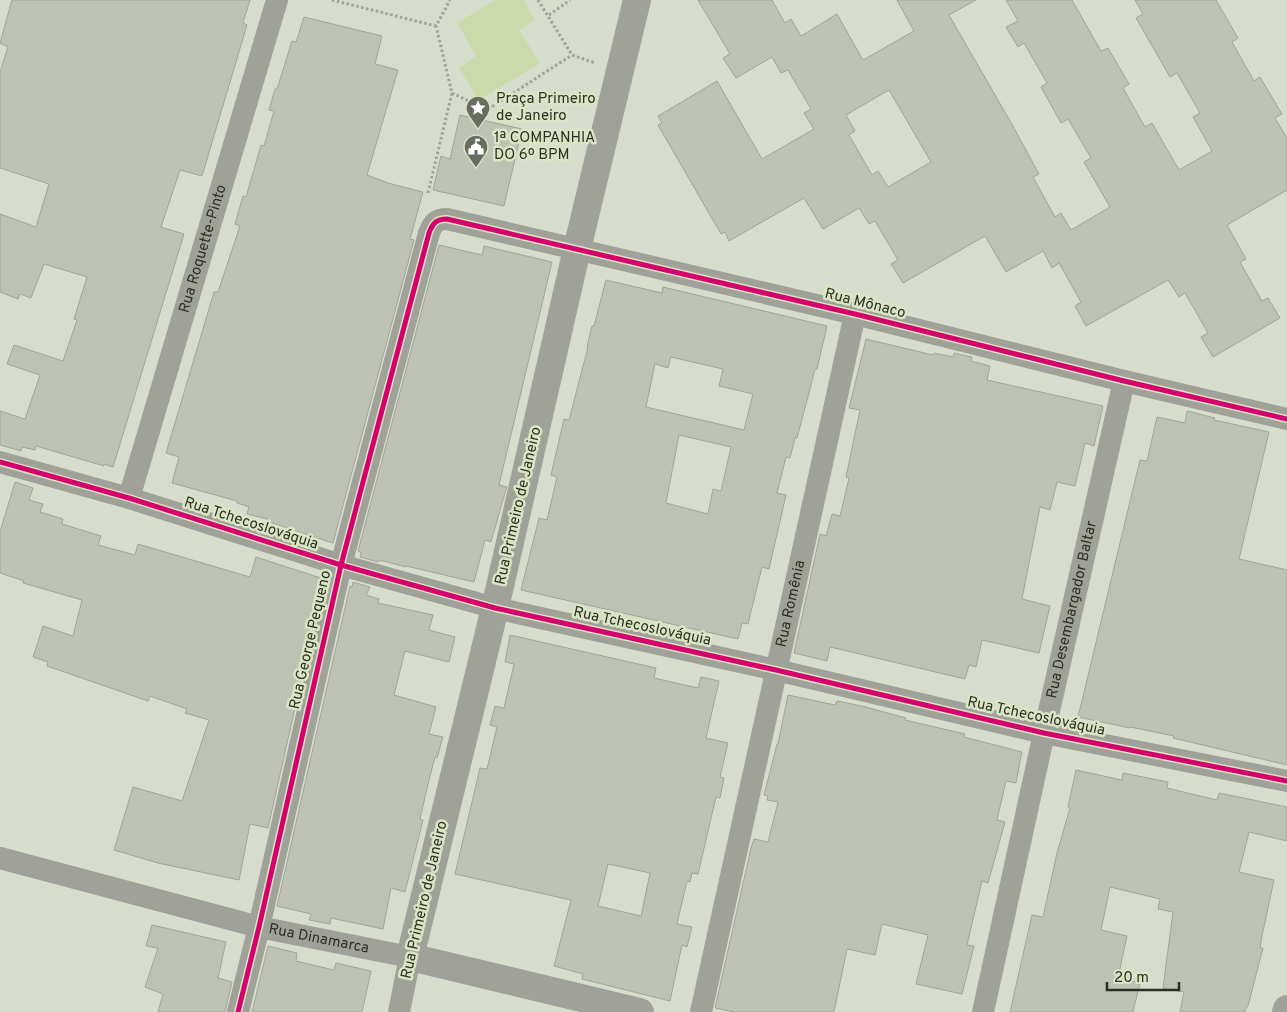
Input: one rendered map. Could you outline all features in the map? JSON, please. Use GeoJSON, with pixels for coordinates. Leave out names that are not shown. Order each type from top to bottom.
{"type":"FeatureCollection","features":[{"type":"Feature","properties":{"kind":"street","name":"Rua Roquette-Pinto"},"geometry":{"type":"LineString","coordinates":[[129,498],[277,0]]}},
{"type":"Feature","properties":{"kind":"street","name":"Rua Primeiro de Janeiro"},"geometry":{"type":"LineString","coordinates":[[399,1012],[410,957],[495,608],[577,249],[637,0]]}},
{"type":"Feature","properties":{"kind":"street","name":"Rua Mônaco"},"geometry":{"type":"LineString","coordinates":[[437,220],[447,218],[855,314],[1124,382],[1287,419]]}},
{"type":"Feature","properties":{"kind":"street","name":"Rua George Pequeno"},"geometry":{"type":"LineString","coordinates":[[238,1012],[341,565],[429,233],[432,225],[437,220]]}},
{"type":"Feature","properties":{"kind":"street","name":"Rua Romênia"},"geometry":{"type":"LineString","coordinates":[[701,1012],[855,314]]}},
{"type":"Feature","properties":{"kind":"street","name":"Rua Desembargador Baltar"},"geometry":{"type":"LineString","coordinates":[[983,1012],[1124,382]]}},
{"type":"Feature","properties":{"kind":"street","name":"Rua Tchecoslováquia"},"geometry":{"type":"LineString","coordinates":[[0,462],[129,498],[341,565],[495,608],[776,670],[1044,733],[1287,781]]}},
{"type":"Feature","properties":{"kind":"street","name":"Rua Dinamarca"},"geometry":{"type":"LineString","coordinates":[[0,858],[259,927],[410,957],[640,1012]]}},
{"type":"Feature","properties":{"kind":"path"},"geometry":{"type":"LineString","coordinates":[[332,0],[436,26]]}},
{"type":"Feature","properties":{"kind":"path"},"geometry":{"type":"LineString","coordinates":[[428,193],[452,94],[436,26],[450,0]]}},
{"type":"Feature","properties":{"kind":"path"},"geometry":{"type":"LineString","coordinates":[[538,0],[572,55],[600,64]]}},
{"type":"Feature","properties":{"kind":"path"},"geometry":{"type":"LineString","coordinates":[[549,15],[570,0]]}},
{"type":"Feature","properties":{"kind":"path"},"geometry":{"type":"LineString","coordinates":[[452,94],[487,110],[572,55]]}},
{"type":"Feature","properties":{"kind":"green space"},"geometry":{"type":"Polygon","coordinates":[[[495,0],[523,0],[535,20],[519,30],[540,63],[479,100],[459,68],[476,56],[457,23],[495,0]]]}},
{"type":"Feature","properties":{"kind":"building"},"geometry":{"type":"Polygon","coordinates":[[[12,0],[250,0],[243,23],[247,25],[202,176],[180,170],[161,227],[184,234],[113,467],[36,446],[35,450],[22,447],[21,451],[0,445],[0,411],[25,419],[40,375],[7,364],[14,345],[63,361],[77,320],[74,319],[87,277],[44,264],[31,298],[20,294],[18,299],[0,292],[0,214],[36,227],[49,184],[0,168],[0,72],[8,47],[0,43],[12,0]]]}},
{"type":"Feature","properties":{"kind":"building"},"geometry":{"type":"Polygon","coordinates":[[[698,0],[772,0],[785,23],[791,19],[801,36],[837,14],[863,60],[914,31],[897,0],[976,0],[949,15],[1039,174],[1033,177],[1055,217],[1061,213],[1071,230],[1110,207],[1084,162],[1091,158],[1068,119],[1061,123],[1041,87],[1047,83],[1024,43],[1018,47],[1006,27],[1018,21],[1006,0],[1072,0],[1101,51],[1108,48],[1129,84],[1123,88],[1145,127],[1152,123],[1179,170],[1212,151],[1193,117],[1200,113],[1177,73],[1170,77],[1136,18],[1143,14],[1135,0],[1216,0],[1238,38],[1232,42],[1254,81],[1260,77],[1282,114],[1275,118],[1287,138],[1287,190],[1227,225],[1246,259],[1240,262],[1262,301],[1268,298],[1280,318],[1213,357],[1201,337],[1208,333],[1185,293],[1179,297],[1168,280],[1086,326],[1075,306],[1081,302],[1059,263],[1052,268],[1043,251],[1006,272],[985,236],[903,283],[891,264],[898,260],[875,221],[869,224],[859,208],[823,229],[804,198],[729,241],[725,232],[721,234],[658,125],[662,123],[658,116],[717,81],[762,159],[814,129],[804,113],[811,109],[788,70],[781,73],[772,57],[736,78],[723,58],[730,54],[698,0]],[[889,90],[846,115],[855,131],[849,135],[872,175],[878,171],[888,187],[931,162],[889,90]]]}},
{"type":"Feature","properties":{"kind":"building"},"geometry":{"type":"Polygon","coordinates":[[[304,17],[382,36],[375,64],[398,70],[367,175],[388,183],[423,192],[410,239],[414,240],[333,543],[266,521],[267,519],[247,514],[249,507],[237,503],[237,501],[172,483],[179,457],[166,453],[214,292],[218,292],[240,226],[235,224],[243,196],[246,197],[261,145],[264,146],[274,111],[269,110],[275,89],[277,89],[292,41],[296,42],[304,17]]]}},
{"type":"Feature","properties":{"kind":"building","name":"1ª COMPANHIA DO 6º BPM"},"geometry":{"type":"Polygon","coordinates":[[[460,115],[522,129],[504,206],[433,190],[441,156],[450,159],[460,115]]]}},
{"type":"Feature","properties":{"kind":"building"},"geometry":{"type":"Polygon","coordinates":[[[439,245],[482,255],[484,246],[552,262],[499,485],[507,487],[491,542],[485,540],[474,582],[379,560],[378,562],[360,557],[361,552],[358,551],[439,245]]]}},
{"type":"Feature","properties":{"kind":"building"},"geometry":{"type":"Polygon","coordinates":[[[606,280],[662,293],[663,287],[827,326],[797,438],[795,438],[790,458],[786,457],[777,493],[786,495],[769,569],[762,567],[748,624],[742,623],[738,639],[521,590],[539,518],[547,520],[557,477],[551,475],[564,419],[569,420],[592,326],[594,326],[606,280]],[[671,357],[668,368],[655,364],[646,407],[744,430],[753,394],[719,386],[723,369],[671,357]],[[679,435],[666,503],[708,514],[713,489],[721,491],[731,447],[679,435]]]}},
{"type":"Feature","properties":{"kind":"building"},"geometry":{"type":"Polygon","coordinates":[[[866,339],[933,355],[934,353],[953,357],[954,353],[972,357],[971,361],[990,366],[987,380],[1103,406],[1094,446],[1085,443],[1075,486],[1057,482],[1050,510],[1040,507],[1022,599],[1050,606],[1039,653],[982,640],[976,667],[969,665],[965,679],[830,647],[827,661],[794,653],[820,534],[826,536],[832,514],[840,516],[849,478],[846,477],[860,410],[849,408],[866,339]]]}},
{"type":"Feature","properties":{"kind":"building"},"geometry":{"type":"Polygon","coordinates":[[[1187,411],[1215,418],[1214,420],[1269,432],[1239,559],[1287,570],[1287,765],[1173,738],[1174,736],[1078,717],[1140,460],[1147,461],[1157,417],[1185,423],[1187,411]]]}},
{"type":"Feature","properties":{"kind":"building"},"geometry":{"type":"Polygon","coordinates":[[[15,482],[33,488],[29,500],[43,504],[40,512],[63,519],[62,524],[101,536],[98,545],[135,555],[138,544],[250,577],[256,557],[324,579],[268,828],[250,824],[239,880],[158,863],[114,850],[133,787],[182,801],[209,720],[185,713],[187,709],[150,696],[148,701],[47,666],[48,662],[33,657],[43,626],[73,636],[82,600],[23,583],[24,581],[0,573],[0,532],[15,482]]]}},
{"type":"Feature","properties":{"kind":"building"},"geometry":{"type":"Polygon","coordinates":[[[353,582],[370,587],[366,595],[379,599],[378,603],[433,615],[429,630],[455,637],[449,662],[405,651],[394,695],[436,707],[429,734],[443,737],[437,758],[435,757],[428,784],[420,819],[423,820],[405,892],[391,888],[383,929],[331,918],[330,924],[309,920],[311,914],[277,906],[350,586],[352,587],[353,582]]]}},
{"type":"Feature","properties":{"kind":"building"},"geometry":{"type":"Polygon","coordinates":[[[510,635],[656,668],[654,678],[698,688],[701,677],[719,681],[706,738],[728,743],[720,777],[724,778],[720,798],[716,797],[698,874],[692,873],[690,882],[687,881],[677,924],[692,927],[687,947],[682,945],[670,1001],[582,979],[583,974],[554,966],[571,900],[455,874],[480,768],[487,769],[497,727],[490,725],[495,706],[504,708],[514,664],[505,662],[510,635]],[[608,864],[598,906],[641,916],[650,873],[608,864]]]}},
{"type":"Feature","properties":{"kind":"building"},"geometry":{"type":"Polygon","coordinates":[[[788,695],[835,705],[837,701],[862,706],[906,718],[905,720],[965,734],[964,737],[1022,752],[1016,783],[1006,781],[997,820],[1005,822],[988,883],[982,881],[967,945],[974,946],[962,994],[916,984],[928,935],[882,924],[875,955],[847,949],[834,1012],[734,1012],[715,1008],[751,848],[754,839],[768,842],[778,802],[767,800],[768,796],[764,795],[778,744],[788,695]]]}},
{"type":"Feature","properties":{"kind":"building"},"geometry":{"type":"Polygon","coordinates":[[[1076,770],[1122,780],[1123,773],[1168,782],[1167,788],[1217,800],[1219,793],[1287,807],[1287,841],[1249,832],[1239,872],[1274,880],[1260,948],[1263,948],[1245,1012],[1180,1012],[1184,992],[1163,988],[1173,912],[1158,909],[1160,899],[1110,887],[1101,930],[1127,936],[1118,978],[1140,983],[1133,1012],[1010,1012],[1032,915],[1043,917],[1057,853],[1070,808],[1068,807],[1076,770]]]}},
{"type":"Feature","properties":{"kind":"building"},"geometry":{"type":"Polygon","coordinates":[[[152,925],[226,942],[218,978],[232,982],[225,1012],[158,1012],[163,994],[145,987],[158,948],[146,946],[152,925]]]}},
{"type":"Feature","properties":{"kind":"building"},"geometry":{"type":"Polygon","coordinates":[[[268,946],[297,953],[296,961],[334,970],[336,963],[371,971],[362,1012],[252,1012],[268,946]]]}},
{"type":"Feature","properties":{"kind":"cycle path"},"geometry":{"type":"LineString","coordinates":[[238,1012],[341,565],[429,233],[438,221],[447,219],[855,314],[1124,381],[1287,419]]}},
{"type":"Feature","properties":{"kind":"cycle path"},"geometry":{"type":"LineString","coordinates":[[0,462],[129,498],[341,565],[495,608],[776,670],[1044,733],[1287,781]]}},
{"type":"Feature","properties":{"kind":"place","name":"Praça Primeiro de Janeiro"},"geometry":{"type":"Point","coordinates":[478,129]}},
{"type":"Feature","properties":{"kind":"place","name":"1ª COMPANHIA DO 6º BPM"},"geometry":{"type":"Point","coordinates":[476,168]}}]}
